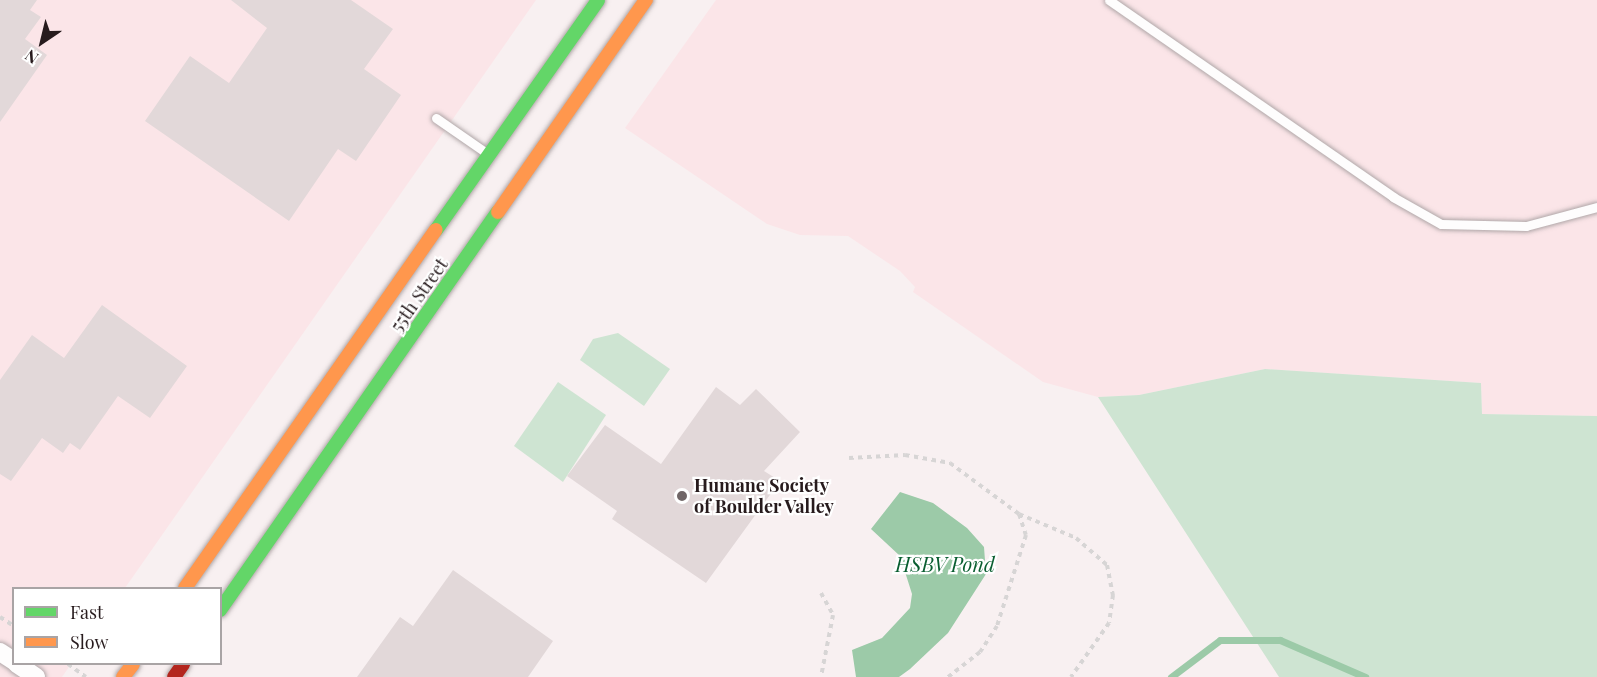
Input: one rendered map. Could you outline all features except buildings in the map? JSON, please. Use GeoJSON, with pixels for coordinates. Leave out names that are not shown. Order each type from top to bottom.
{"type":"FeatureCollection","features":[{"type":"Feature","properties":{"kind":"main road","name":"55th Street"},"geometry":{"type":"LineString","coordinates":[[186,587],[598,0]]}},
{"type":"Feature","properties":{"kind":"main road","name":"55th Street"},"geometry":{"type":"LineString","coordinates":[[222,607],[646,0]]}},
{"type":"Feature","properties":{"kind":"street"},"geometry":{"type":"LineString","coordinates":[[19,665],[36,677]]}},
{"type":"Feature","properties":{"kind":"lane"},"geometry":{"type":"LineString","coordinates":[[1110,1],[1393,197],[1441,224],[1526,226],[1597,207]]}},
{"type":"Feature","properties":{"kind":"lane"},"geometry":{"type":"LineString","coordinates":[[436,118],[490,155]]}},
{"type":"Feature","properties":{"kind":"path"},"geometry":{"type":"LineString","coordinates":[[849,458],[905,455],[950,463],[1018,514],[1076,538],[1107,565],[1113,595],[1109,623],[1071,677]]}},
{"type":"Feature","properties":{"kind":"path"},"geometry":{"type":"LineString","coordinates":[[948,677],[980,652],[997,626],[1026,535],[1018,514]]}},
{"type":"Feature","properties":{"kind":"path"},"geometry":{"type":"LineString","coordinates":[[821,593],[833,615],[821,677]]}},
{"type":"Feature","properties":{"kind":"path"},"geometry":{"type":"LineString","coordinates":[[71,665],[87,677]]}},
{"type":"Feature","properties":{"kind":"shaded area"},"geometry":{"type":"Polygon","coordinates":[[[0,0],[536,0],[126,587],[12,587],[12,665],[70,665],[62,677],[0,677],[0,0]]]}},
{"type":"Feature","properties":{"kind":"shaded area"},"geometry":{"type":"Polygon","coordinates":[[[716,0],[1597,0],[1597,416],[1482,414],[1481,383],[1265,369],[1139,395],[1098,397],[1043,382],[913,292],[915,287],[900,271],[848,236],[800,235],[767,224],[625,128],[716,0]]]}},
{"type":"Feature","properties":{"kind":"shaded area"},"geometry":{"type":"Polygon","coordinates":[[[618,333],[670,369],[644,406],[580,360],[593,339],[618,333]]]}},
{"type":"Feature","properties":{"kind":"shaded area"},"geometry":{"type":"Polygon","coordinates":[[[1265,369],[1481,383],[1482,414],[1597,416],[1597,677],[1279,677],[1098,397],[1139,395],[1265,369]]]}},
{"type":"Feature","properties":{"kind":"shaded area"},"geometry":{"type":"Polygon","coordinates":[[[558,382],[606,415],[563,482],[514,446],[558,382]]]}},
{"type":"Feature","properties":{"kind":"water","name":"HSBV Pond"},"geometry":{"type":"Polygon","coordinates":[[[900,492],[933,503],[967,528],[984,547],[986,574],[948,633],[910,669],[899,677],[856,677],[852,650],[882,638],[910,608],[912,594],[900,556],[871,529],[900,492]]]}},
{"type":"Feature","properties":{"kind":"waterway"},"geometry":{"type":"LineString","coordinates":[[1171,677],[1220,640],[1280,640],[1365,677]]}},
{"type":"Feature","properties":{"kind":"traffic: fast"},"geometry":{"type":"LineString","coordinates":[[436,230],[598,0]]}},
{"type":"Feature","properties":{"kind":"traffic: fast"},"geometry":{"type":"LineString","coordinates":[[222,607],[498,212]]}},
{"type":"Feature","properties":{"kind":"traffic: slow"},"geometry":{"type":"LineString","coordinates":[[498,212],[646,0]]}},
{"type":"Feature","properties":{"kind":"traffic: slow"},"geometry":{"type":"LineString","coordinates":[[186,587],[436,230]]}},
{"type":"Feature","properties":{"kind":"traffic: slow"},"geometry":{"type":"LineString","coordinates":[[123,677],[132,665]]}},
{"type":"Feature","properties":{"kind":"traffic: jam"},"geometry":{"type":"LineString","coordinates":[[174,677],[182,665]]}},
{"type":"Feature","properties":{"kind":"place","name":"Humane Society of Boulder Valley"},"geometry":{"type":"Point","coordinates":[682,496]}}]}
